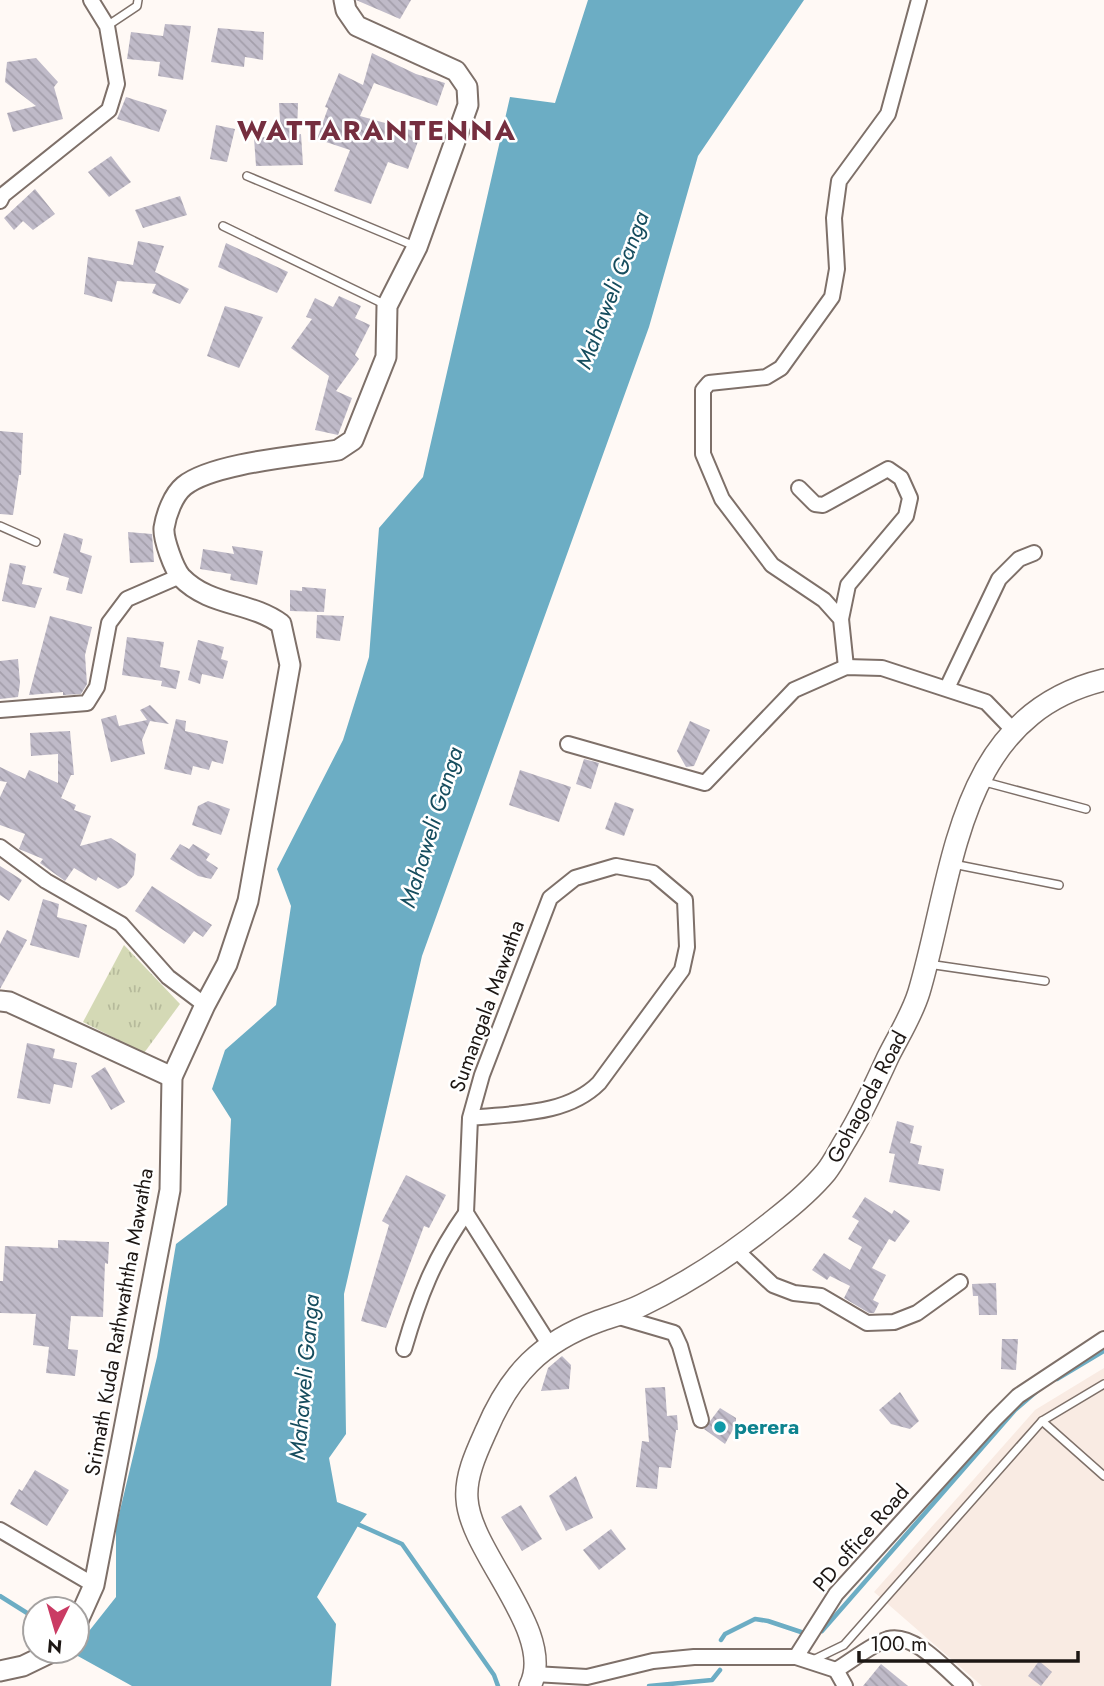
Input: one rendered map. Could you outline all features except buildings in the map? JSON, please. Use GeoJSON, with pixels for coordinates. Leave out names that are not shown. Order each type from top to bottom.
{"type":"FeatureCollection","features":[{"type":"Feature","properties":{"kind":"main road","name":"Gohagoda Road"},"geometry":{"type":"LineString","coordinates":[[532,1680],[532,1649],[523,1618],[473,1527],[466,1496],[471,1469],[501,1398],[526,1364],[549,1344],[678,1286],[737,1251],[793,1205],[827,1171],[865,1109],[889,1055],[910,1017],[978,780],[1013,730],[1054,698],[1104,680]]}},
{"type":"Feature","properties":{"kind":"street"},"geometry":{"type":"LineString","coordinates":[[0,201],[3,195],[109,110],[117,84],[107,26],[91,0]]}},
{"type":"Feature","properties":{"kind":"street"},"geometry":{"type":"LineString","coordinates":[[0,710],[87,703],[97,687],[109,623],[127,599],[180,576],[163,537],[166,515],[183,486],[216,470],[338,450],[353,440],[386,357],[387,306],[417,247],[468,105],[467,87],[456,71],[357,26],[346,10],[344,0]]}},
{"type":"Feature","properties":{"kind":"street"},"geometry":{"type":"LineString","coordinates":[[841,619],[824,600],[772,565],[722,499],[703,454],[703,390],[709,383],[766,377],[780,368],[832,297],[837,269],[834,218],[839,181],[888,114],[919,0]]}},
{"type":"Feature","properties":{"kind":"street"},"geometry":{"type":"LineString","coordinates":[[799,488],[815,504],[823,505],[888,469],[901,478],[911,498],[906,516],[848,584],[841,619],[846,667]]}},
{"type":"Feature","properties":{"kind":"street"},"geometry":{"type":"LineString","coordinates":[[947,688],[999,579],[1019,559],[1034,553]]}},
{"type":"Feature","properties":{"kind":"street","name":"Srimath Kuda Rathwaththa Mawatha"},"geometry":{"type":"LineString","coordinates":[[90,1595],[94,1585],[170,1190],[172,1077],[205,1005],[228,964],[248,901],[290,665],[281,624],[266,613],[212,599],[180,576]]}},
{"type":"Feature","properties":{"kind":"street"},"geometry":{"type":"LineString","coordinates":[[568,744],[705,783],[794,690],[846,667],[882,668],[986,702],[1013,730]]}},
{"type":"Feature","properties":{"kind":"street"},"geometry":{"type":"LineString","coordinates":[[0,847],[46,881],[121,924],[168,978],[205,1005]]}},
{"type":"Feature","properties":{"kind":"street","name":"Sumangala Mawatha"},"geometry":{"type":"LineString","coordinates":[[466,1213],[470,1118],[482,1075],[550,898],[575,878],[616,866],[653,873],[685,900],[687,947],[682,970],[599,1083],[589,1093],[556,1109],[470,1118]]}},
{"type":"Feature","properties":{"kind":"street"},"geometry":{"type":"LineString","coordinates":[[0,1001],[9,1002],[172,1077]]}},
{"type":"Feature","properties":{"kind":"street"},"geometry":{"type":"LineString","coordinates":[[404,1349],[419,1298],[449,1238],[466,1213],[549,1344]]}},
{"type":"Feature","properties":{"kind":"street"},"geometry":{"type":"LineString","coordinates":[[737,1251],[773,1285],[794,1293],[821,1296],[867,1323],[894,1322],[917,1313],[960,1282]]}},
{"type":"Feature","properties":{"kind":"street"},"geometry":{"type":"LineString","coordinates":[[616,1316],[674,1333],[701,1420]]}},
{"type":"Feature","properties":{"kind":"street","name":"PD office Road"},"geometry":{"type":"LineString","coordinates":[[796,1657],[836,1594],[994,1420],[1018,1396],[1104,1339]]}},
{"type":"Feature","properties":{"kind":"street"},"geometry":{"type":"LineString","coordinates":[[0,1530],[94,1585]]}},
{"type":"Feature","properties":{"kind":"street"},"geometry":{"type":"LineString","coordinates":[[836,1670],[886,1640],[900,1638],[915,1643],[965,1686]]}},
{"type":"Feature","properties":{"kind":"street"},"geometry":{"type":"LineString","coordinates":[[532,1680],[587,1677],[653,1661],[694,1657],[796,1657],[836,1670],[845,1686]]}},
{"type":"Feature","properties":{"kind":"street"},"geometry":{"type":"LineString","coordinates":[[0,1671],[25,1665]]}},
{"type":"Feature","properties":{"kind":"lane"},"geometry":{"type":"LineString","coordinates":[[107,26],[136,6],[138,0]]}},
{"type":"Feature","properties":{"kind":"lane"},"geometry":{"type":"LineString","coordinates":[[247,176],[417,247]]}},
{"type":"Feature","properties":{"kind":"lane"},"geometry":{"type":"LineString","coordinates":[[223,226],[387,306]]}},
{"type":"Feature","properties":{"kind":"lane"},"geometry":{"type":"LineString","coordinates":[[0,526],[36,542]]}},
{"type":"Feature","properties":{"kind":"lane"},"geometry":{"type":"LineString","coordinates":[[978,780],[1086,809]]}},
{"type":"Feature","properties":{"kind":"lane"},"geometry":{"type":"LineString","coordinates":[[952,864],[1059,885]]}},
{"type":"Feature","properties":{"kind":"lane"},"geometry":{"type":"LineString","coordinates":[[926,964],[1045,981]]}},
{"type":"Feature","properties":{"kind":"lane"},"geometry":{"type":"LineString","coordinates":[[811,1661],[844,1645],[1042,1421],[1104,1384]]}},
{"type":"Feature","properties":{"kind":"lane"},"geometry":{"type":"LineString","coordinates":[[1042,1421],[1104,1476]]}},
{"type":"Feature","properties":{"kind":"shaded area"},"geometry":{"type":"Polygon","coordinates":[[[1104,1368],[1104,1686],[982,1686],[874,1592],[1035,1410],[1104,1368]]]}},
{"type":"Feature","properties":{"kind":"green space"},"geometry":{"type":"Polygon","coordinates":[[[124,945],[180,1004],[144,1053],[83,1022],[124,945]]]}},
{"type":"Feature","properties":{"kind":"water","name":"Mahaweli Ganga"},"geometry":{"type":"Polygon","coordinates":[[[588,0],[804,0],[698,156],[649,327],[422,956],[344,1294],[346,1434],[329,1458],[337,1502],[367,1514],[317,1597],[336,1624],[331,1686],[132,1686],[91,1663],[91,1629],[116,1597],[116,1527],[157,1357],[176,1244],[227,1205],[231,1119],[212,1089],[225,1050],[276,1005],[291,906],[277,869],[343,740],[369,657],[379,528],[423,477],[510,97],[555,103],[588,0]]]}},
{"type":"Feature","properties":{"kind":"waterway"},"geometry":{"type":"LineString","coordinates":[[1057,1379],[1104,1351]]}},
{"type":"Feature","properties":{"kind":"waterway"},"geometry":{"type":"LineString","coordinates":[[822,1631],[1015,1410],[1037,1391]]}},
{"type":"Feature","properties":{"kind":"waterway"},"geometry":{"type":"LineString","coordinates":[[355,1523],[402,1544],[494,1675],[498,1686]]}},
{"type":"Feature","properties":{"kind":"waterway"},"geometry":{"type":"LineString","coordinates":[[0,1596],[21,1609]]}},
{"type":"Feature","properties":{"kind":"waterway"},"geometry":{"type":"LineString","coordinates":[[721,1640],[725,1634],[755,1619],[801,1632]]}},
{"type":"Feature","properties":{"kind":"waterway"},"geometry":{"type":"LineString","coordinates":[[649,1686],[712,1680],[720,1670]]}},
{"type":"Feature","properties":{"kind":"place","name":"perera"},"geometry":{"type":"Point","coordinates":[720,1427]}},
{"type":"Feature","properties":{"kind":"district","name":"WATTARANTENNA"},"geometry":{"type":"Point","coordinates":[377,130]}}]}
